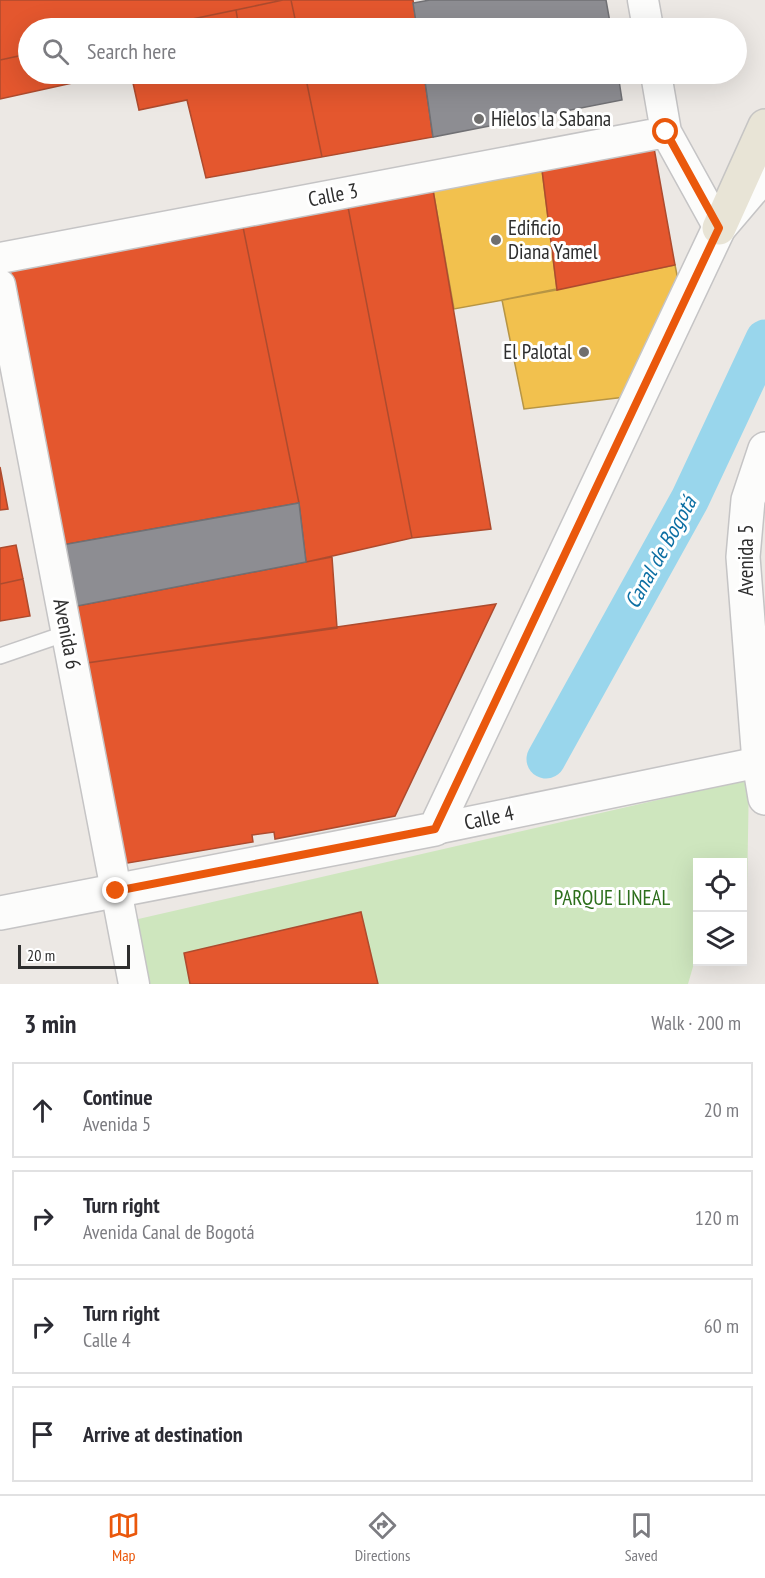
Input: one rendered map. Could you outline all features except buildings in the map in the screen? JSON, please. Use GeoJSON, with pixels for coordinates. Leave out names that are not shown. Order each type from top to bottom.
{"type":"FeatureCollection","features":[{"type":"Feature","properties":{"kind":"main road"},"geometry":{"type":"LineString","coordinates":[[435,829],[765,126]]}},
{"type":"Feature","properties":{"kind":"main road"},"geometry":{"type":"LineString","coordinates":[[719,228],[765,174]]}},
{"type":"Feature","properties":{"kind":"main road","name":"Avenida 5"},"geometry":{"type":"LineString","coordinates":[[765,449],[748,501],[743,557],[765,798]]}},
{"type":"Feature","properties":{"kind":"main road","name":"Calle 4"},"geometry":{"type":"LineString","coordinates":[[0,913],[435,829]]}},
{"type":"Feature","properties":{"kind":"street"},"geometry":{"type":"LineString","coordinates":[[643,0],[646,18]]}},
{"type":"Feature","properties":{"kind":"street"},"geometry":{"type":"LineString","coordinates":[[658,84],[666,132],[719,228]]}},
{"type":"Feature","properties":{"kind":"street","name":"Calle 3"},"geometry":{"type":"LineString","coordinates":[[0,258],[666,132]]}},
{"type":"Feature","properties":{"kind":"street","name":"Avenida 6"},"geometry":{"type":"LineString","coordinates":[[0,285],[134,984]]}},
{"type":"Feature","properties":{"kind":"street","name":"Calle 4"},"geometry":{"type":"LineString","coordinates":[[435,829],[762,762]]}},
{"type":"Feature","properties":{"kind":"lane"},"geometry":{"type":"LineString","coordinates":[[0,656],[67,633]]}},
{"type":"Feature","properties":{"kind":"green space","name":"PARQUE LINEAL"},"geometry":{"type":"Polygon","coordinates":[[[749,779],[747,892],[747,858],[693,858],[693,966],[688,984],[146,984],[134,920],[749,779]]]}},
{"type":"Feature","properties":{"kind":"waterway","name":"Canal de Bogotá"},"geometry":{"type":"LineString","coordinates":[[546,759],[690,499],[765,339]]}},
{"type":"Feature","properties":{"kind":"place","name":"Hielos la Sabana"},"geometry":{"type":"Point","coordinates":[479,119]}},
{"type":"Feature","properties":{"kind":"place","name":"Edificio Diana Yamel"},"geometry":{"type":"Point","coordinates":[496,240]}},
{"type":"Feature","properties":{"kind":"place","name":"El Palotal"},"geometry":{"type":"Point","coordinates":[584,352]}},
{"type":"Feature","properties":{"kind":"route"},"geometry":{"type":"LineString","coordinates":[[116,891],[435,829],[719,228],[666,132]]}}]}
